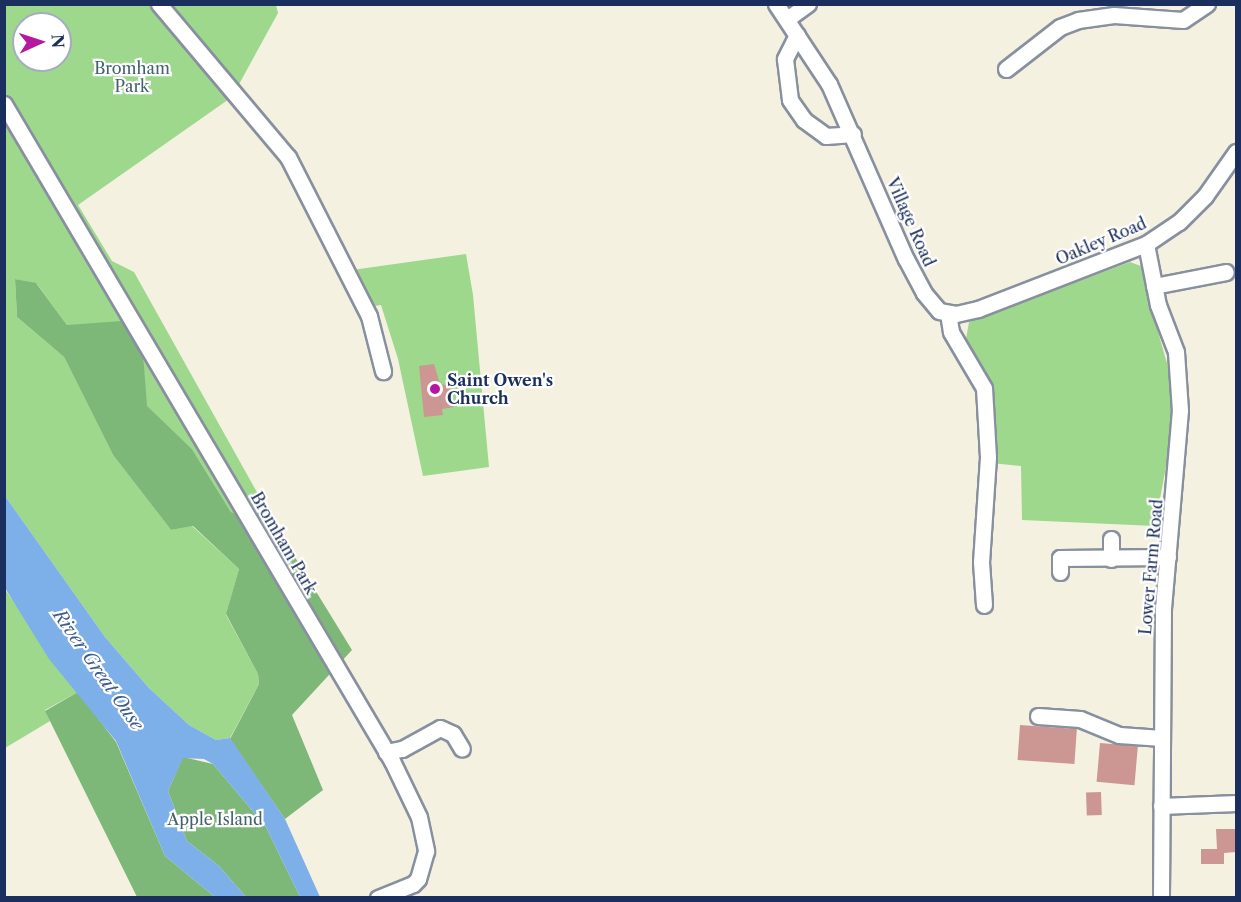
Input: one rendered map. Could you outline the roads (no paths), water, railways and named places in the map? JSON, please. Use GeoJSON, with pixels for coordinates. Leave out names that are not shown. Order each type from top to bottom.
{"type":"FeatureCollection","features":[{"type":"Feature","properties":{"kind":"street"},"geometry":{"type":"LineString","coordinates":[[159,4],[288,157],[369,316],[383,371]]}},
{"type":"Feature","properties":{"kind":"street","name":"Village Road"},"geometry":{"type":"LineString","coordinates":[[776,4],[829,84],[924,293],[939,310],[948,313]]}},
{"type":"Feature","properties":{"kind":"street"},"geometry":{"type":"LineString","coordinates":[[787,19],[808,4]]}},
{"type":"Feature","properties":{"kind":"street"},"geometry":{"type":"LineString","coordinates":[[1006,69],[1060,27],[1078,20],[1114,15],[1177,21],[1195,15],[1206,4]]}},
{"type":"Feature","properties":{"kind":"street"},"geometry":{"type":"LineString","coordinates":[[797,35],[784,59],[790,100],[804,120],[826,136],[853,134]]}},
{"type":"Feature","properties":{"kind":"street","name":"Bromham Park"},"geometry":{"type":"LineString","coordinates":[[4,104],[386,752],[419,817],[426,851],[413,884],[378,897]]}},
{"type":"Feature","properties":{"kind":"street","name":"Oakley Road"},"geometry":{"type":"LineString","coordinates":[[948,313],[978,309],[1146,244],[1179,222],[1204,196],[1236,152]]}},
{"type":"Feature","properties":{"kind":"street","name":"Lower Farm Road"},"geometry":{"type":"LineString","coordinates":[[1146,244],[1154,286],[1176,352],[1179,380],[1175,502],[1167,557],[1162,738],[1161,897]]}},
{"type":"Feature","properties":{"kind":"street"},"geometry":{"type":"LineString","coordinates":[[1154,286],[1226,272]]}},
{"type":"Feature","properties":{"kind":"street"},"geometry":{"type":"LineString","coordinates":[[948,313],[951,332],[984,388],[988,457],[981,562],[984,605]]}},
{"type":"Feature","properties":{"kind":"street"},"geometry":{"type":"LineString","coordinates":[[1111,539],[1111,559]]}},
{"type":"Feature","properties":{"kind":"street"},"geometry":{"type":"LineString","coordinates":[[1060,572],[1060,558],[1167,557]]}},
{"type":"Feature","properties":{"kind":"street"},"geometry":{"type":"LineString","coordinates":[[1038,716],[1075,718],[1119,735],[1162,738]]}},
{"type":"Feature","properties":{"kind":"street"},"geometry":{"type":"LineString","coordinates":[[386,752],[402,749],[440,728],[453,734],[462,749]]}},
{"type":"Feature","properties":{"kind":"street"},"geometry":{"type":"LineString","coordinates":[[1161,806],[1236,802]]}},
{"type":"Feature","properties":{"kind":"water","name":"River Great Ouse"},"geometry":{"type":"Polygon","coordinates":[[[5,496],[105,637],[149,688],[189,725],[216,740],[230,738],[285,819],[320,897],[300,897],[266,827],[213,764],[204,759],[183,758],[168,791],[187,841],[219,866],[246,897],[215,897],[165,856],[116,741],[49,659],[5,588],[5,496]]]}},
{"type":"Feature","properties":{"kind":"place","name":"Saint Owen's Church"},"geometry":{"type":"Point","coordinates":[435,389]}},
{"type":"Feature","properties":{"kind":"park label","name":"Apple Island"},"geometry":{"type":"Point","coordinates":[215,819]}}]}
